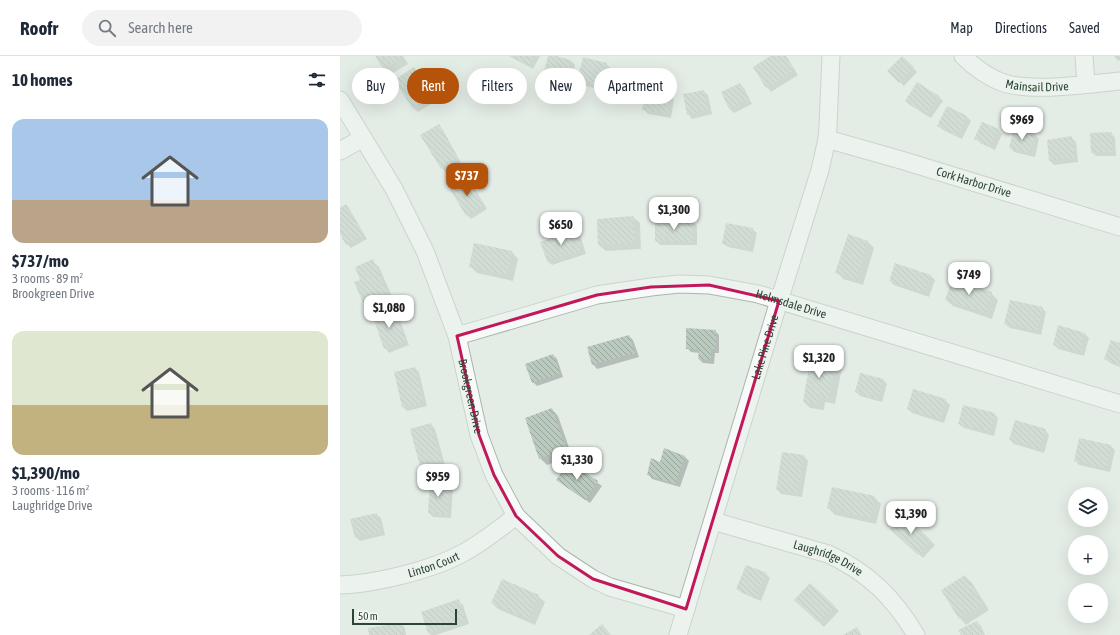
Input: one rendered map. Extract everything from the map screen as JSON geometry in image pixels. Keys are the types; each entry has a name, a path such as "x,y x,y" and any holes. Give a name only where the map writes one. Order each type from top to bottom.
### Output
{"street":[{"name":"Lake Pine Drive","path":"678,635 820,170 827,140 831,82 831,56"},
{"name":"Mainsail Drive","path":"963,56 973,66 1001,82 1020,86 1038,87 1120,81"},
{"path":"1084,56 1086,84"},
{"name":"Brookgreen Drive","path":"340,100 394,189 413,226 435,277 457,336 480,435 494,475 516,516 558,556 593,579 610,587 686,609"},
{"path":"340,151 363,138"},
{"name":"Cork Harbor Drive","path":"827,140 901,160 1120,227"},
{"name":"Helmsdale Drive","path":"457,336 597,295 679,284 709,285 758,294 1120,404"},
{"name":"Linton Court","path":"340,585 357,585 400,575 449,560 480,543 516,516"},
{"name":"Laughridge Drive","path":"713,521 828,554 845,562 872,581 893,601 906,617 916,635"}],"highlighted area":[{"path":"709,285 779,301 686,609 593,579 558,556 516,516 494,475 479,435 457,336 597,295 651,287"}],"building":[{"path":"375,56 402,56 385,68 382,68"},
{"path":"510,56 534,56 529,66"},
{"path":"548,56 556,56 571,60 569,68 545,68"},
{"path":"770,56 786,56 795,70 766,88 753,67"},
{"path":"902,56 914,67 899,83 887,71"},
{"path":"583,57 607,63 606,68 594,68 594,85 586,83 586,68 580,68"},
{"path":"407,72 407,100 399,88 399,77"},
{"path":"917,82 939,96 927,115 905,101"},
{"path":"740,83 749,100 729,109 721,92"},
{"path":"704,90 708,110 687,115 683,94"},
{"path":"410,104 421,104 413,109"},
{"path":"643,104 669,104 667,114 642,110"},
{"path":"947,106 967,116 957,136 937,126"},
{"path":"982,122 999,129 990,146 974,139"},
{"path":"439,124 458,158 441,169 420,135"},
{"path":"1014,128 1035,134 1030,153 1009,148"},
{"path":"1112,132 1112,152 1091,153 1090,133"},
{"path":"1072,136 1075,158 1049,161 1047,140"},
{"path":"468,178 484,205 466,216 450,189"},
{"path":"346,204 364,235 346,245 340,234 340,208"},
{"path":"633,216 635,243 598,245 597,219"},
{"path":"655,221 693,221 693,242 655,241"},
{"path":"726,223 753,228 749,248 722,244"},
{"path":"576,230 582,250 547,261 540,242"},
{"path":"848,234 868,241 856,279 835,273"},
{"path":"474,243 512,251 506,275 469,267"},
{"path":"373,259 388,295 364,305 354,282 360,280 355,267"},
{"path":"895,263 931,275 925,293 889,281"},
{"path":"952,280 992,292 986,313 945,300"},
{"path":"1010,300 1043,307 1037,331 1004,324"},
{"path":"394,309 406,341 384,349 373,317"},
{"path":"1058,325 1085,333 1080,352 1053,345"},
{"path":"686,328 716,330 716,349 711,349 711,360 698,359 699,349 686,349"},
{"path":"629,335 635,353 592,365 587,347"},
{"path":"1111,340 1120,343 1120,365 1104,359"},
{"path":"553,354 560,373 532,383 525,364"},
{"path":"811,355 836,360 829,398 819,396 817,404 803,402"},
{"path":"415,367 423,402 402,407 394,372"},
{"path":"860,373 884,379 878,399 855,392"},
{"path":"913,389 946,399 940,419 907,409"},
{"path":"963,405 995,413 990,432 958,424"},
{"path":"552,408 566,449 539,459 525,418"},
{"path":"1015,420 1046,429 1039,450 1009,440"},
{"path":"431,423 441,461 420,466 410,429"},
{"path":"1079,438 1111,445 1106,468 1074,461"},
{"path":"664,448 685,456 675,484 647,475 651,458 660,462"},
{"path":"782,452 804,455 798,493 776,490"},
{"path":"569,462 598,481 585,500 556,480"},
{"path":"430,482 449,484 447,515 428,513"},
{"path":"832,487 875,496 870,518 827,508"},
{"path":"377,513 381,531 355,538 350,519"},
{"path":"904,514 932,541 918,555 890,529"},
{"path":"746,565 767,573 756,598 736,589"},
{"path":"965,575 983,604 959,619 941,590"},
{"path":"502,579 539,595 528,619 491,603"},
{"path":"810,583 835,606 819,623 794,600"},
{"path":"459,599 465,620 428,633 421,612"},
{"path":"977,621 984,635 961,635 958,630"},
{"path":"401,623 403,635 369,635 368,628"},
{"path":"602,624 611,635 589,635"},
{"path":"857,627 862,635 843,635"}]}
